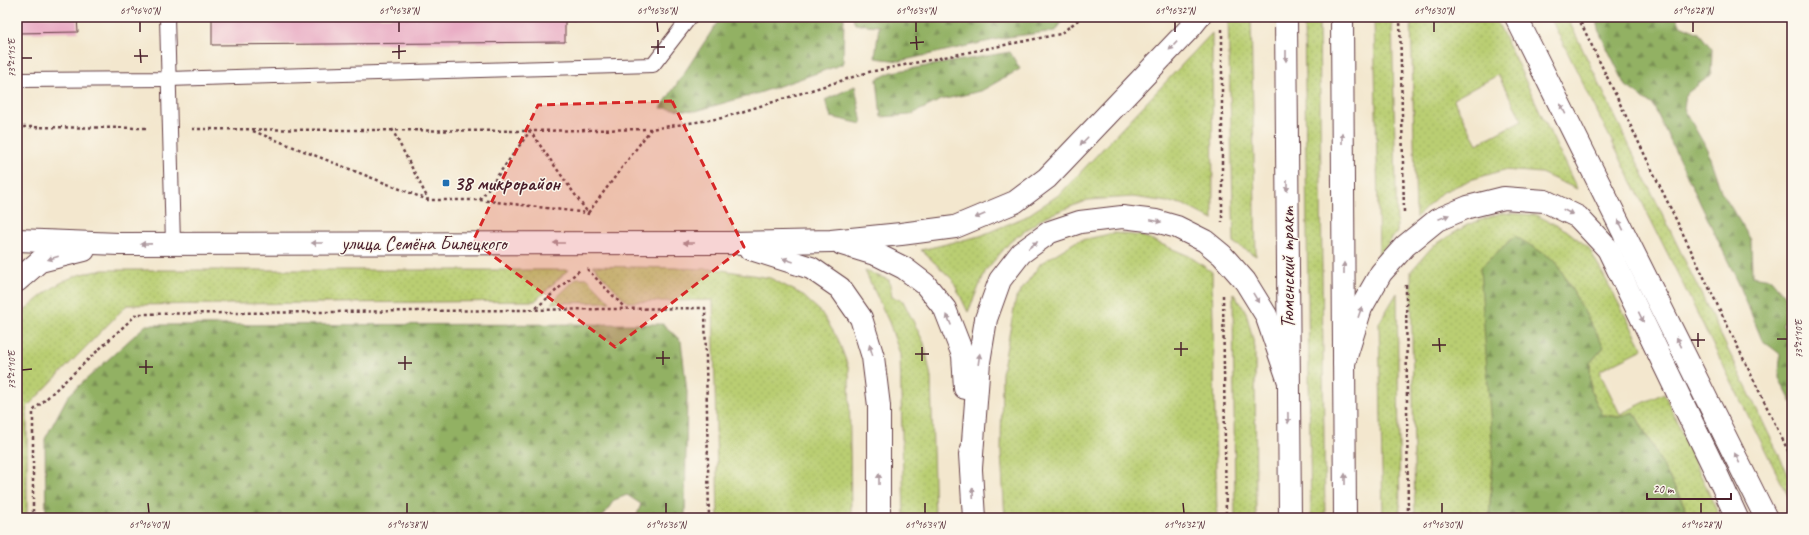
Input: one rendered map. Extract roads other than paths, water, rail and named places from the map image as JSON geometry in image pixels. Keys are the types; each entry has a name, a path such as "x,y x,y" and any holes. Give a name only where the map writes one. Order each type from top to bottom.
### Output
{"main road":[{"path":"831,241 955,227 1015,202 1047,178 1199,17"},
{"name":"Тюменский тракт","path":"1286,17 1290,518"},
{"path":"1342,17 1345,518"},
{"path":"1516,17 1766,518"},
{"path":"1344,363 1362,308 1381,273 1405,246 1416,237 1437,220 1468,207 1504,198 1545,200 1578,217 1608,248 1716,470 1737,518"},
{"path":"971,468 979,362 986,319 1000,280 1021,253 1050,232 1080,222 1122,217 1156,221 1177,227 1205,241 1222,255 1246,281 1266,315 1288,379"},
{"name":"улица Семёна Билецкого","path":"17,240 119,244 728,243 831,241"},
{"path":"831,241 878,255 904,268 925,284 945,309 963,355 974,518"},
{"path":"728,243 774,255 811,268 840,288 861,318 873,357 879,406 879,518"},
{"path":"17,280 40,261 70,252 119,244"}],"lane":[{"path":"167,17 173,244"},
{"path":"17,80 168,79 653,65 690,17"}],"place":[{"name":"38 микрорайон","path":"446,183"}]}
